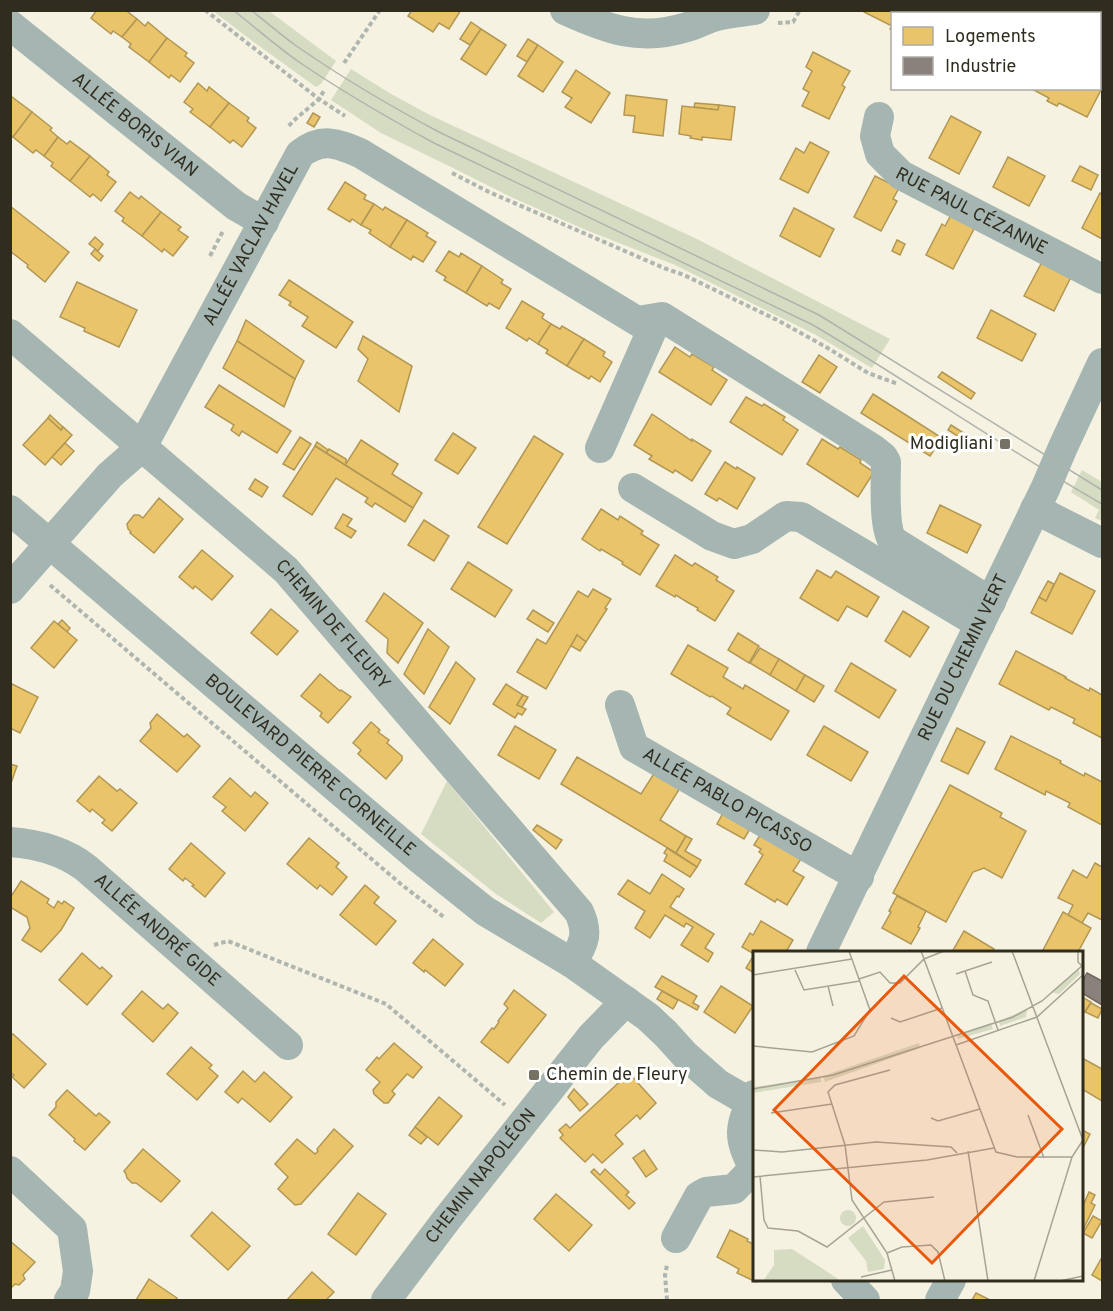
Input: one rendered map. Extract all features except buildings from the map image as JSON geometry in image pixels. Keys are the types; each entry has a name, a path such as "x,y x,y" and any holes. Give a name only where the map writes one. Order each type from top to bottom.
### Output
{"street":[{"path":"565,10 599,26 648,34 686,28 713,17 755,10"},
{"name":"ALLÉE BORIS VIAN","path":"10,25 236,206 264,222"},
{"name":"RUE PAUL CÉZANNE","path":"879,117 875,136 880,154 901,175 1102,279"},
{"name":"ALLÉE VACLAV HAVEL","path":"10,589 110,475 142,447 300,154 310,146 320,143 331,144 360,153 645,326"},
{"path":"600,448 645,326 662,317 883,457 886,462 886,515 890,537 985,613"},
{"name":"CHEMIN DE FLEURY","path":"10,334 286,570 579,912 584,923 585,934 581,948 572,963"},
{"name":"RUE DU CHEMIN VERT","path":"822,951 1035,509 1102,363"},
{"path":"633,488 712,536 734,544 752,539 786,516 801,517 985,613"},
{"path":"1035,509 1102,543"},
{"name":"BOULEVARD PIERRE CORNEILLE","path":"10,510 484,911 572,963 626,1001"},
{"name":"ALLÉE PABLO PICASSO","path":"620,705 634,747 859,876"},
{"name":"ALLÉE ANDRÉ GIDE","path":"10,842 30,844 76,860 288,1045"},
{"path":"626,1001 648,1017 685,1055 718,1084 753,1099 741,1129 746,1153 753,1166"},
{"name":"CHEMIN NAPOLÉON","path":"386,1300 591,1037 626,1001"},
{"path":"676,1239 699,1197 706,1192 734,1189 753,1169"},
{"path":"10,1171 72,1229 78,1271 75,1291 69,1300"},
{"path":"847,1281 865,1300"},
{"path":"940,1300 950,1281"}],"path":[{"path":"205,10 318,99 351,119"},
{"path":"344,63 380,10"},
{"path":"318,99 325,89"},
{"path":"448,171 664,268 684,274 779,321 868,373 898,384"},
{"name":"BOULEVARD PIERRE CORNEILLE","path":"53,588 402,885"},
{"path":"209,947 228,941 386,1004 510,1109"},
{"path":"667,1300 665,1275 676,1239"}],"green space":[{"path":"213,11 269,11 336,61 321,84 316,87"},
{"path":"351,69 430,115 697,239 890,339 872,368 814,334 675,265 511,197 381,133 331,100"},
{"path":"1082,470 1102,482 1102,521 1095,518 1099,510 1071,492"},
{"path":"447,781 554,912 541,923 496,894 421,834"}],"tram line":[{"path":"233,10 299,62 400,124 434,143 813,325 1029,461 1102,504"},
{"path":"251,10 312,57 402,112 819,315 1102,490"}],"place":[{"name":"Modigliani","path":"1005,444"},
{"name":"Chemin de Fleury","path":"534,1075"}]}
